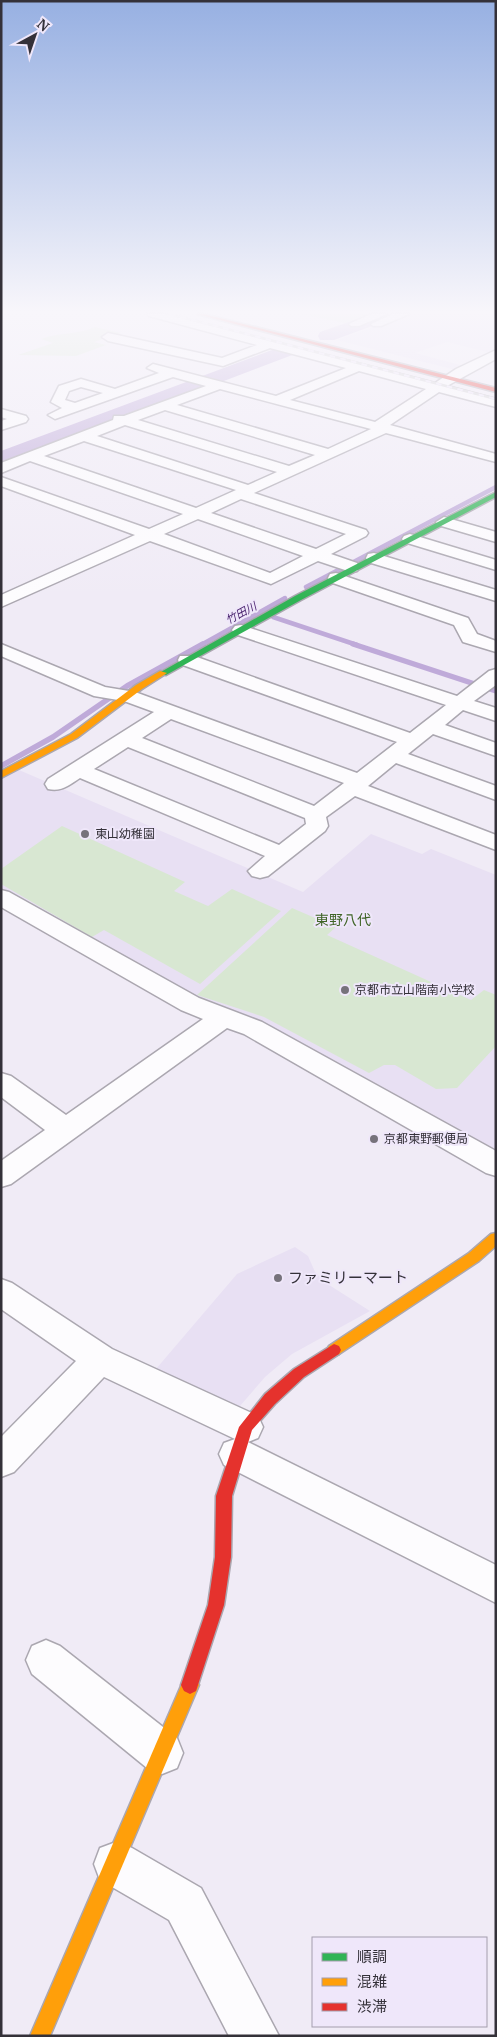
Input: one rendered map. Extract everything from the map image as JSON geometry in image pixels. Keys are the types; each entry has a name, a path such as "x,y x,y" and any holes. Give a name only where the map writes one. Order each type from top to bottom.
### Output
{"main road":[{"path":"1,775 74,736 116,694 187,660 346,569 374,558 496,494"},
{"path":"40,2036 116,1864 187,1694 216,1604 223,1558 224,1496 242,1440 270,1399 299,1373 423,1292 474,1257 496,1238"}],"street":[{"path":"55,415 72,409"},
{"path":"32,452 84,436 133,409"},
{"path":"1,469 32,452 118,418 153,409"},
{"path":"175,409 329,454"},
{"path":"314,409 496,458"},
{"path":"1,602 329,454 382,427 407,409"},
{"path":"1,413 21,419 1,426"},
{"path":"118,418 290,471"},
{"path":"1,481 270,578 360,533 84,436"},
{"path":"32,452 197,514 317,555 462,622 468,638 496,647"},
{"path":"444,522 496,537"},
{"path":"410,539 496,565"},
{"path":"374,558 496,596"},
{"path":"241,630 496,715"},
{"path":"1,649 116,694 170,711 356,784 496,843"},
{"path":"187,660 411,740"},
{"path":"315,814 486,682"},
{"path":"56,784 170,711"},
{"path":"430,726 496,750"},
{"path":"127,739 315,814"},
{"path":"393,755 496,794"},
{"path":"79,770 280,854"},
{"path":"260,871 316,826 315,814"},
{"path":"7,908 190,1004 253,1028 496,1165"},
{"path":"1,1176 224,1017"},
{"path":"1,1083 66,1130"},
{"path":"5,1301 100,1359 496,1585"},
{"path":"1,1461 100,1359"},
{"path":"46,1660 162,1753"},
{"path":"116,1864 185,1904 254,2036"}],"shaded area":[{"name":"京都市立山階南小学校","path":"19,770 303,892 371,834 422,854 431,849 496,875 496,1152 187,995 1,889 1,779"},
{"path":"295,1247 308,1256 315,1272 326,1283 370,1311 292,1354 265,1377 240,1406 223,1409 150,1376 237,1274"}],"green space":[{"path":"62,826 185,882 174,891 208,906 232,889 281,911 200,984 104,930 92,937 1,884 1,869"},
{"path":"292,908 336,927 327,935 471,1000 484,990 496,995 496,1046 457,1088 436,1089 395,1065 384,1065 369,1073 264,1017 197,995"}],"waterway":[{"path":"1,459 132,409"},
{"name":"竹田川","path":"306,587 496,487"},
{"name":"竹田川","path":"201,645 285,598"},
{"path":"273,617 357,645"},
{"name":"竹田川","path":"1,766 53,737 127,686 203,644"},
{"path":"353,644 496,691"}],"traffic: fast":[{"path":"163,673 298,598 496,494"}],"traffic: slow":[{"path":"1,775 74,736 139,687 163,673"},
{"path":"334,1350 474,1257 496,1238"},
{"path":"40,2036 190,1685"}],"traffic: jam":[{"path":"190,1685 216,1605 223,1557 224,1496 246,1427 270,1399 299,1373 334,1350"}],"place":[{"name":"東山幼稚園","path":"85,834"},
{"name":"京都市立山階南小学校","path":"345,990"},
{"name":"京都東野郵便局","path":"374,1139"},
{"name":"ファミリーマート","path":"278,1278"}],"district":[{"name":"東野八代","path":"343,920"}]}
